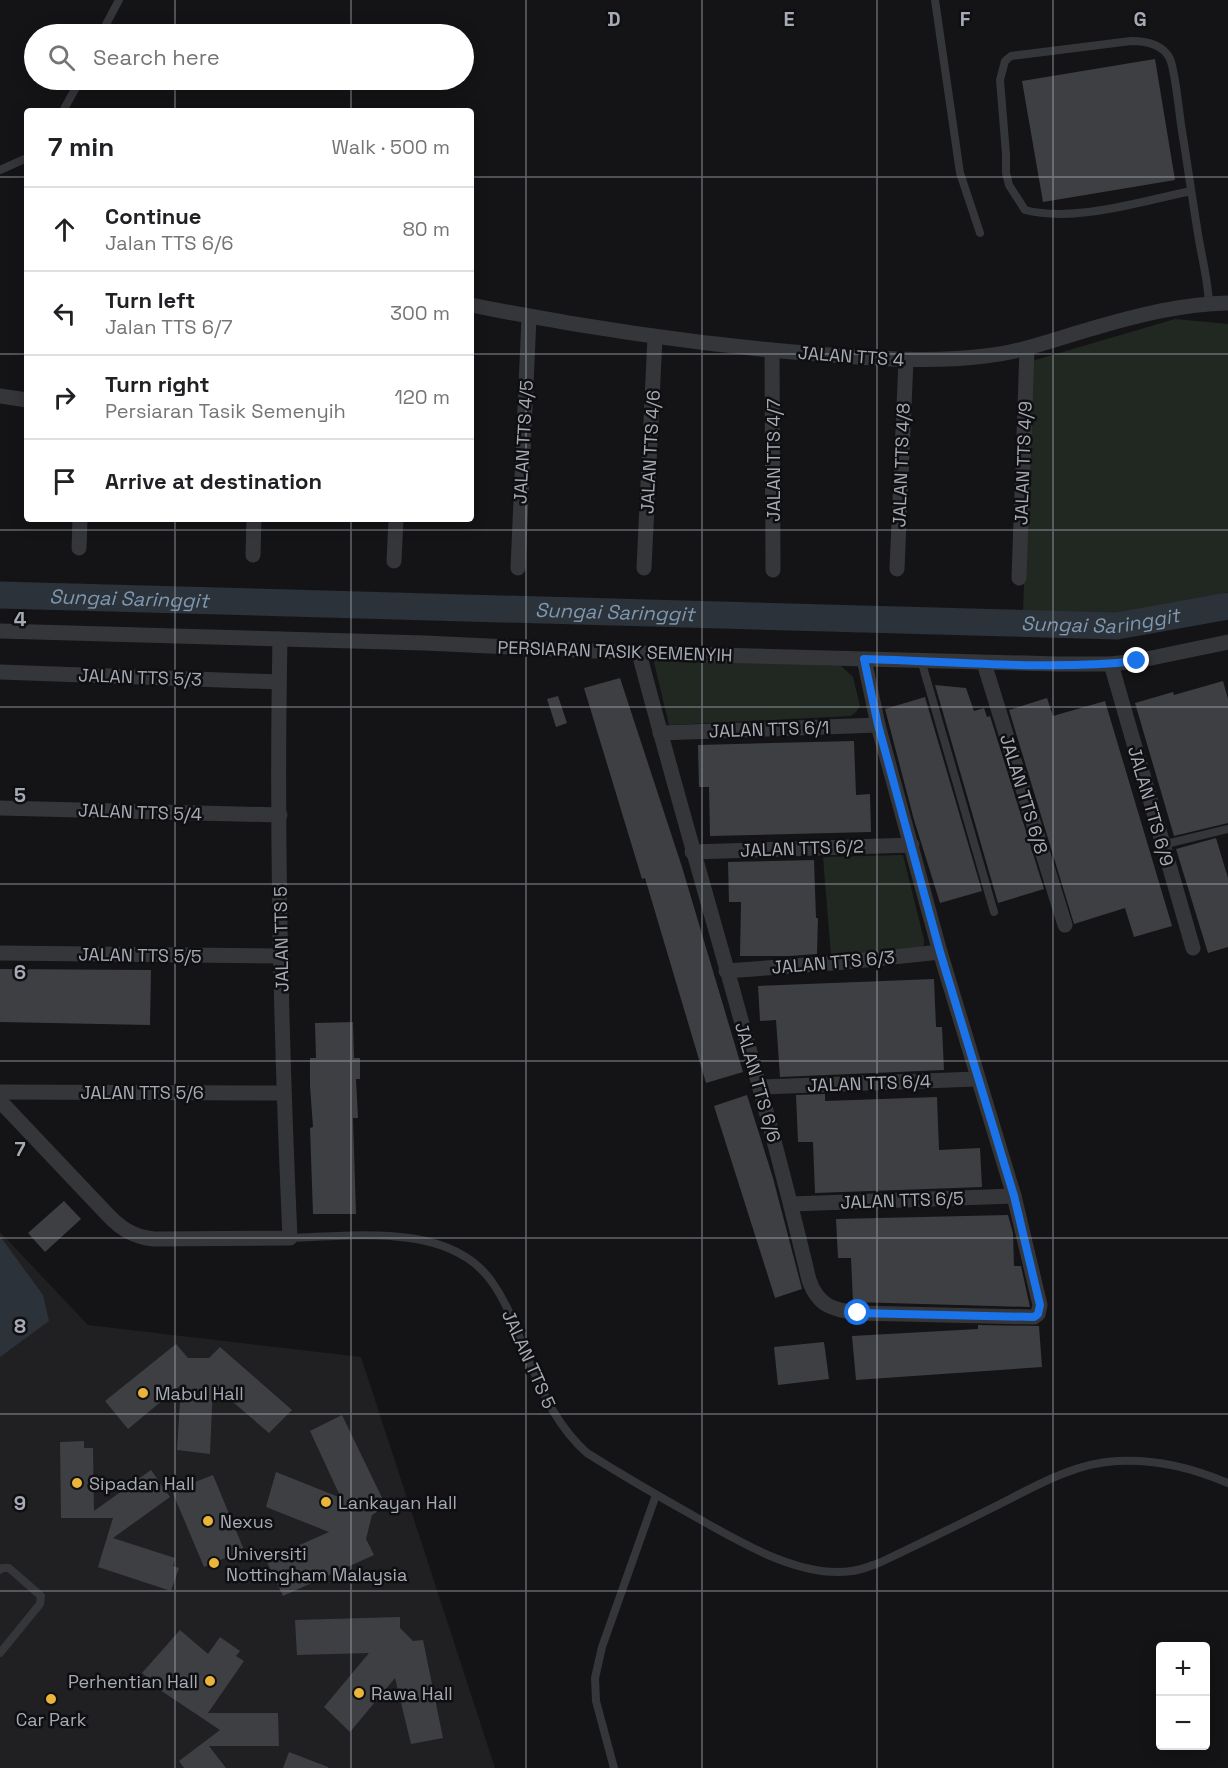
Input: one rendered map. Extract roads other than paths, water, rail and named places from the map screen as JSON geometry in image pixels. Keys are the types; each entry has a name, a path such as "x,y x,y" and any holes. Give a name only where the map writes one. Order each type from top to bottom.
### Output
{"street":[{"name":"JALAN TTS 4","path":"474,306 529,317 655,337 772,350 906,360 985,356 1027,349 1149,313 1228,303"},
{"name":"JALAN TTS 4/5","path":"518,568 529,317"},
{"name":"JALAN TTS 4/6","path":"644,568 655,337"},
{"name":"JALAN TTS 4/9","path":"1019,578 1027,349"},
{"name":"JALAN TTS 4/7","path":"772,350 773,570"},
{"name":"JALAN TTS 4/8","path":"897,569 906,360"},
{"path":"0,396 24,400"},
{"path":"79,548 80,522"},
{"path":"253,555 254,522"},
{"path":"394,561 396,522"},
{"name":"PERSIARAN TASIK SEMENYIH","path":"0,631 425,643 984,663 1111,664 1163,657 1228,642"},
{"name":"JALAN TTS 5","path":"0,1101 117,1225 135,1236 154,1239 290,1238 283,1093 280,956 280,639"},
{"name":"JALAN TTS 6/6","path":"639,652 692,852 761,1088 812,1290 823,1303 845,1311 871,1314 1034,1317 1038,1314 1040,1305 1014,1196"},
{"path":"864,659 878,725 940,952 1014,1196"},
{"name":"JALAN TTS 6/8","path":"984,663 1065,925"},
{"name":"JALAN TTS 6/9","path":"1111,664 1193,948"},
{"name":"JALAN TTS 5/3","path":"0,672 279,682"},
{"name":"JALAN TTS 6/1","path":"660,732 878,725"},
{"name":"JALAN TTS 5/4","path":"0,808 280,815"},
{"name":"JALAN TTS 6/2","path":"692,852 912,845"},
{"name":"JALAN TTS 6/3","path":"726,971 940,952"},
{"name":"JALAN TTS 5/5","path":"0,953 280,956"},
{"name":"JALAN TTS 6/4","path":"761,1088 977,1078"},
{"name":"JALAN TTS 5/6","path":"0,1092 283,1093"},
{"name":"JALAN TTS 6/5","path":"791,1204 1014,1196"}],"lane":[{"path":"106,24 119,0"},
{"path":"935,0 960,173 980,233"},
{"path":"1191,191 1099,211 1038,213 1025,210 1008,185 1006,173 1000,81 1005,61 1011,56 1131,41 1156,45 1164,51 1170,60 1191,191 1208,277 1209,304"},
{"path":"65,108 75,90"},
{"path":"0,170 24,159"},
{"path":"921,660 994,912"},
{"path":"1162,845 1228,829"},
{"name":"JALAN TTS 5","path":"290,1238 380,1235 421,1239 446,1247 464,1257 479,1267 503,1299 546,1400 571,1439 587,1453 741,1544 798,1565 827,1571 852,1571 879,1563 1046,1481 1080,1468 1116,1461 1154,1461 1192,1469 1228,1483"},
{"path":"614,1768 596,1701 595,1678 602,1647 656,1495"},
{"path":"0,1570 9,1568 41,1596 40,1604 0,1653"}],"waterway":[{"name":"Sungai Saringgit","path":"0,595 1117,626 1228,606"}],"place":[{"name":"Mabul Hall","path":"143,1393"},
{"name":"Sipadan Hall","path":"77,1483"},
{"name":"Lankayan Hall","path":"326,1502"},
{"name":"Nexus","path":"208,1521"},
{"name":"Universiti Nottingham Malaysia","path":"214,1563"},
{"name":"Perhentian Hall","path":"210,1681"},
{"name":"Rawa Hall","path":"359,1693"},
{"name":"Car Park","path":"51,1699"}]}
